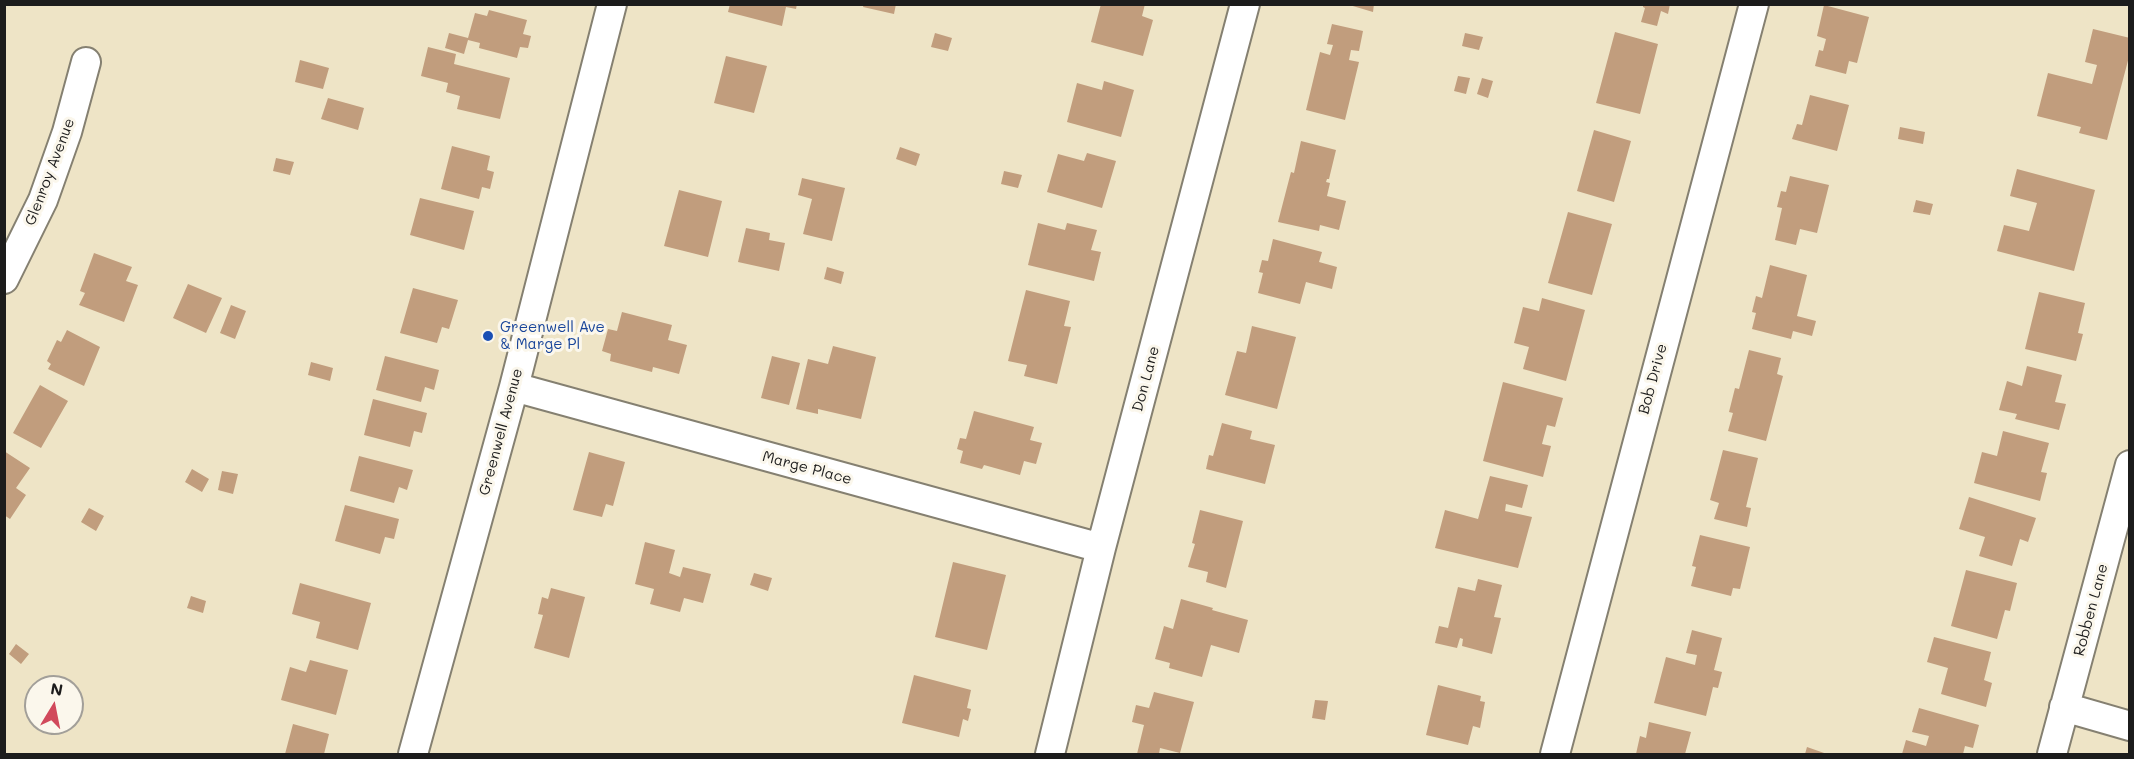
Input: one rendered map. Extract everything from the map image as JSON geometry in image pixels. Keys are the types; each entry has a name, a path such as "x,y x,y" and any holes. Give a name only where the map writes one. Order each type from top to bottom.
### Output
{"street":[{"name":"Greenwell Avenue","path":"413,754 514,387 612,4"},
{"name":"Don Lane","path":"1050,754 1101,548 1245,4"},
{"name":"Bob Drive","path":"1555,754 1754,4"},
{"name":"Glenroy Avenue","path":"5,278 43,200 67,132 86,63"},
{"name":"Marge Place","path":"514,387 1101,548"},
{"name":"Robben Lane","path":"2052,754 2130,465"},
{"path":"2064,707 2130,726"}],"building":[{"path":"730,4 797,4 796,9 786,7 782,26 728,12"},
{"path":"864,4 896,4 894,14 863,7"},
{"path":"1101,4 1145,4 1142,16 1153,20 1143,56 1091,42"},
{"path":"1346,4 1374,4 1373,12"},
{"path":"1643,4 1670,4 1668,14 1661,11 1657,26 1641,22 1645,8"},
{"path":"1824,5 1869,17 1857,63 1849,61 1846,74 1815,66 1819,50 1823,51 1826,39 1817,36"},
{"path":"489,10 527,20 523,34 531,36 528,48 520,47 517,58 479,48 480,43 468,40 464,54 445,48 449,33 468,38 475,13 487,16"},
{"path":"1332,24 1363,31 1359,51 1351,50 1349,60 1359,62 1345,120 1306,110 1320,52 1330,55 1333,45 1327,44"},
{"path":"2093,29 2130,38 2130,53 2107,140 2079,133 2081,127 2037,116 2048,73 2092,84 2097,65 2085,62"},
{"path":"1615,32 1658,44 1640,114 1596,103"},
{"path":"935,33 952,38 948,51 931,47"},
{"path":"1465,33 1483,37 1479,50 1462,46"},
{"path":"428,47 456,54 454,64 510,78 500,119 457,109 460,96 446,92 448,83 421,76"},
{"path":"726,56 767,66 754,113 714,103"},
{"path":"300,60 329,68 323,89 295,82"},
{"path":"1458,76 1470,78 1466,94 1454,91"},
{"path":"1482,78 1493,81 1488,98 1477,94"},
{"path":"1104,81 1134,90 1121,137 1067,122 1077,83 1102,90"},
{"path":"1810,95 1849,105 1837,151 1792,139 1797,124 1802,125"},
{"path":"328,98 364,108 358,130 321,119"},
{"path":"1900,127 1925,132 1923,144 1898,139"},
{"path":"1594,130 1631,141 1614,202 1577,191"},
{"path":"1301,141 1336,150 1329,179 1326,182 1330,183 1327,196 1346,201 1339,230 1320,225 1319,231 1278,222 1291,172 1294,173"},
{"path":"452,146 490,156 487,170 494,172 490,189 482,187 479,199 441,189"},
{"path":"900,147 920,154 916,166 896,159"},
{"path":"1087,153 1116,161 1102,208 1047,192 1058,154 1084,161"},
{"path":"276,158 294,162 290,175 273,171"},
{"path":"2017,169 2095,190 2074,271 1997,251 2004,225 2029,231 2037,203 2010,196"},
{"path":"1004,171 1022,175 1018,188 1001,184"},
{"path":"1790,176 1829,185 1817,233 1800,229 1796,245 1775,240 1782,208 1777,207 1781,191 1786,192"},
{"path":"802,178 845,188 832,241 803,234 812,199 798,195"},
{"path":"679,190 722,201 708,257 664,246"},
{"path":"420,198 474,211 464,250 410,235"},
{"path":"1916,200 1933,204 1930,215 1913,212"},
{"path":"1568,212 1612,224 1592,295 1548,283"},
{"path":"1038,223 1065,230 1067,223 1097,230 1091,250 1101,252 1094,281 1028,265"},
{"path":"746,228 770,233 769,240 785,243 779,271 738,262"},
{"path":"1273,239 1322,252 1319,262 1337,267 1332,289 1306,282 1300,304 1258,293 1263,273 1259,272 1262,260 1268,261"},
{"path":"94,253 132,267 126,281 138,285 124,322 79,305 85,293 80,291"},
{"path":"1770,265 1807,275 1797,316 1816,321 1812,336 1793,331 1791,339 1752,329 1756,313 1752,312 1756,296 1762,298"},
{"path":"827,267 844,272 841,284 824,279"},
{"path":"188,284 222,298 206,333 173,318"},
{"path":"413,288 458,300 449,329 442,327 437,343 400,333"},
{"path":"1026,290 1070,301 1064,326 1071,327 1057,384 1024,376 1027,365 1008,361"},
{"path":"2039,292 2085,303 2078,333 2083,334 2076,361 2025,349"},
{"path":"1542,298 1585,310 1566,381 1523,369 1529,347 1514,343 1523,307 1539,311"},
{"path":"231,305 246,311 235,339 220,333"},
{"path":"622,312 672,325 668,340 687,345 679,374 653,367 652,372 610,361 611,354 602,351 608,329 617,331"},
{"path":"1252,326 1296,337 1277,409 1225,395 1237,351 1246,353"},
{"path":"67,330 100,347 84,386 48,369 51,364 47,361 57,340 61,342"},
{"path":"833,346 876,357 861,419 818,409 818,414 796,409 808,359 828,364"},
{"path":"1749,350 1781,358 1777,374 1783,376 1766,441 1728,431 1733,413 1729,412 1735,388 1739,389"},
{"path":"385,356 439,370 434,390 425,387 421,402 376,390"},
{"path":"772,356 800,363 789,405 761,398"},
{"path":"311,362 333,368 330,381 308,375"},
{"path":"2027,366 2062,375 2055,402 2066,404 2059,430 2015,419 2017,414 1999,410 2007,381 2022,386"},
{"path":"1503,382 1563,398 1555,427 1547,425 1542,444 1551,446 1543,477 1483,461"},
{"path":"40,385 68,401 41,448 13,433"},
{"path":"373,399 427,413 422,433 414,431 410,447 364,435"},
{"path":"974,411 1034,427 1030,440 1042,443 1036,464 1024,461 1020,475 984,465 982,469 960,463 963,451 957,449 960,438 966,439"},
{"path":"1222,423 1252,431 1250,439 1275,445 1265,484 1206,469 1209,455 1213,456"},
{"path":"2003,431 2049,443 2041,472 2047,473 2040,501 1974,483 1982,452 1997,456"},
{"path":"1723,450 1758,458 1746,507 1751,508 1747,527 1714,519 1719,503 1710,500"},
{"path":"4,451 30,468 16,488 26,495 10,519 4,515"},
{"path":"589,452 625,462 613,506 606,504 602,517 573,510"},
{"path":"359,456 413,470 407,490 399,487 394,503 350,491"},
{"path":"192,469 209,479 202,492 185,482"},
{"path":"222,471 238,474 233,494 218,490"},
{"path":"1490,476 1528,485 1522,508 1506,504 1505,511 1532,517 1518,568 1435,548 1445,510 1478,519"},
{"path":"1969,497 2036,518 2028,542 2020,539 2012,566 1979,556 1985,537 1959,529"},
{"path":"345,505 399,519 394,539 385,537 380,554 335,541"},
{"path":"89,508 104,516 96,531 81,522"},
{"path":"1200,510 1243,521 1226,588 1206,582 1208,572 1188,567 1195,544 1192,543"},
{"path":"1700,535 1750,547 1740,589 1733,588 1731,596 1691,586 1696,567 1692,566"},
{"path":"645,542 675,550 669,573 680,577 683,567 711,574 703,603 684,598 680,612 650,604 654,589 635,584"},
{"path":"953,562 1006,575 987,650 935,637"},
{"path":"1966,570 2017,583 2010,611 2005,610 1997,639 1951,626"},
{"path":"754,573 772,578 768,591 750,585"},
{"path":"1478,579 1502,585 1494,617 1501,618 1492,654 1462,646 1463,639 1460,638 1457,648 1435,643 1439,626 1448,628 1458,587 1475,591"},
{"path":"300,583 371,603 358,650 316,638 320,622 292,614"},
{"path":"551,588 585,597 569,658 534,648 543,615 538,614 542,597 548,599"},
{"path":"191,596 206,601 203,613 187,608"},
{"path":"1181,599 1248,620 1239,653 1211,645 1202,677 1169,668 1170,663 1155,659 1164,626 1173,629"},
{"path":"1692,630 1722,638 1714,670 1722,672 1718,688 1713,687 1706,716 1654,703 1666,657 1695,665 1697,655 1686,653"},
{"path":"1934,637 1991,652 1984,680 1992,683 1986,707 1941,694 1948,668 1927,662"},
{"path":"16,644 29,654 21,664 9,654"},
{"path":"310,660 348,670 336,715 281,700 290,667 306,672"},
{"path":"914,675 971,690 967,708 971,709 968,721 963,719 959,737 902,723"},
{"path":"1438,685 1481,696 1480,701 1485,702 1480,728 1473,726 1468,745 1426,735"},
{"path":"1154,692 1194,702 1180,753 1160,748 1159,754 1137,754 1144,725 1132,722 1136,705 1149,708"},
{"path":"1315,700 1328,701 1325,720 1312,718"},
{"path":"1919,708 1979,725 1973,748 1965,746 1963,754 1902,754 1906,740 1926,746 1929,736 1912,732"},
{"path":"1649,722 1691,732 1685,754 1636,754 1640,736 1646,738"},
{"path":"293,724 329,734 324,754 285,754"},
{"path":"1807,747 1827,754 1805,754"}],"place":[{"name":"Greenwell Ave & Marge Pl","path":"488,336"}]}
